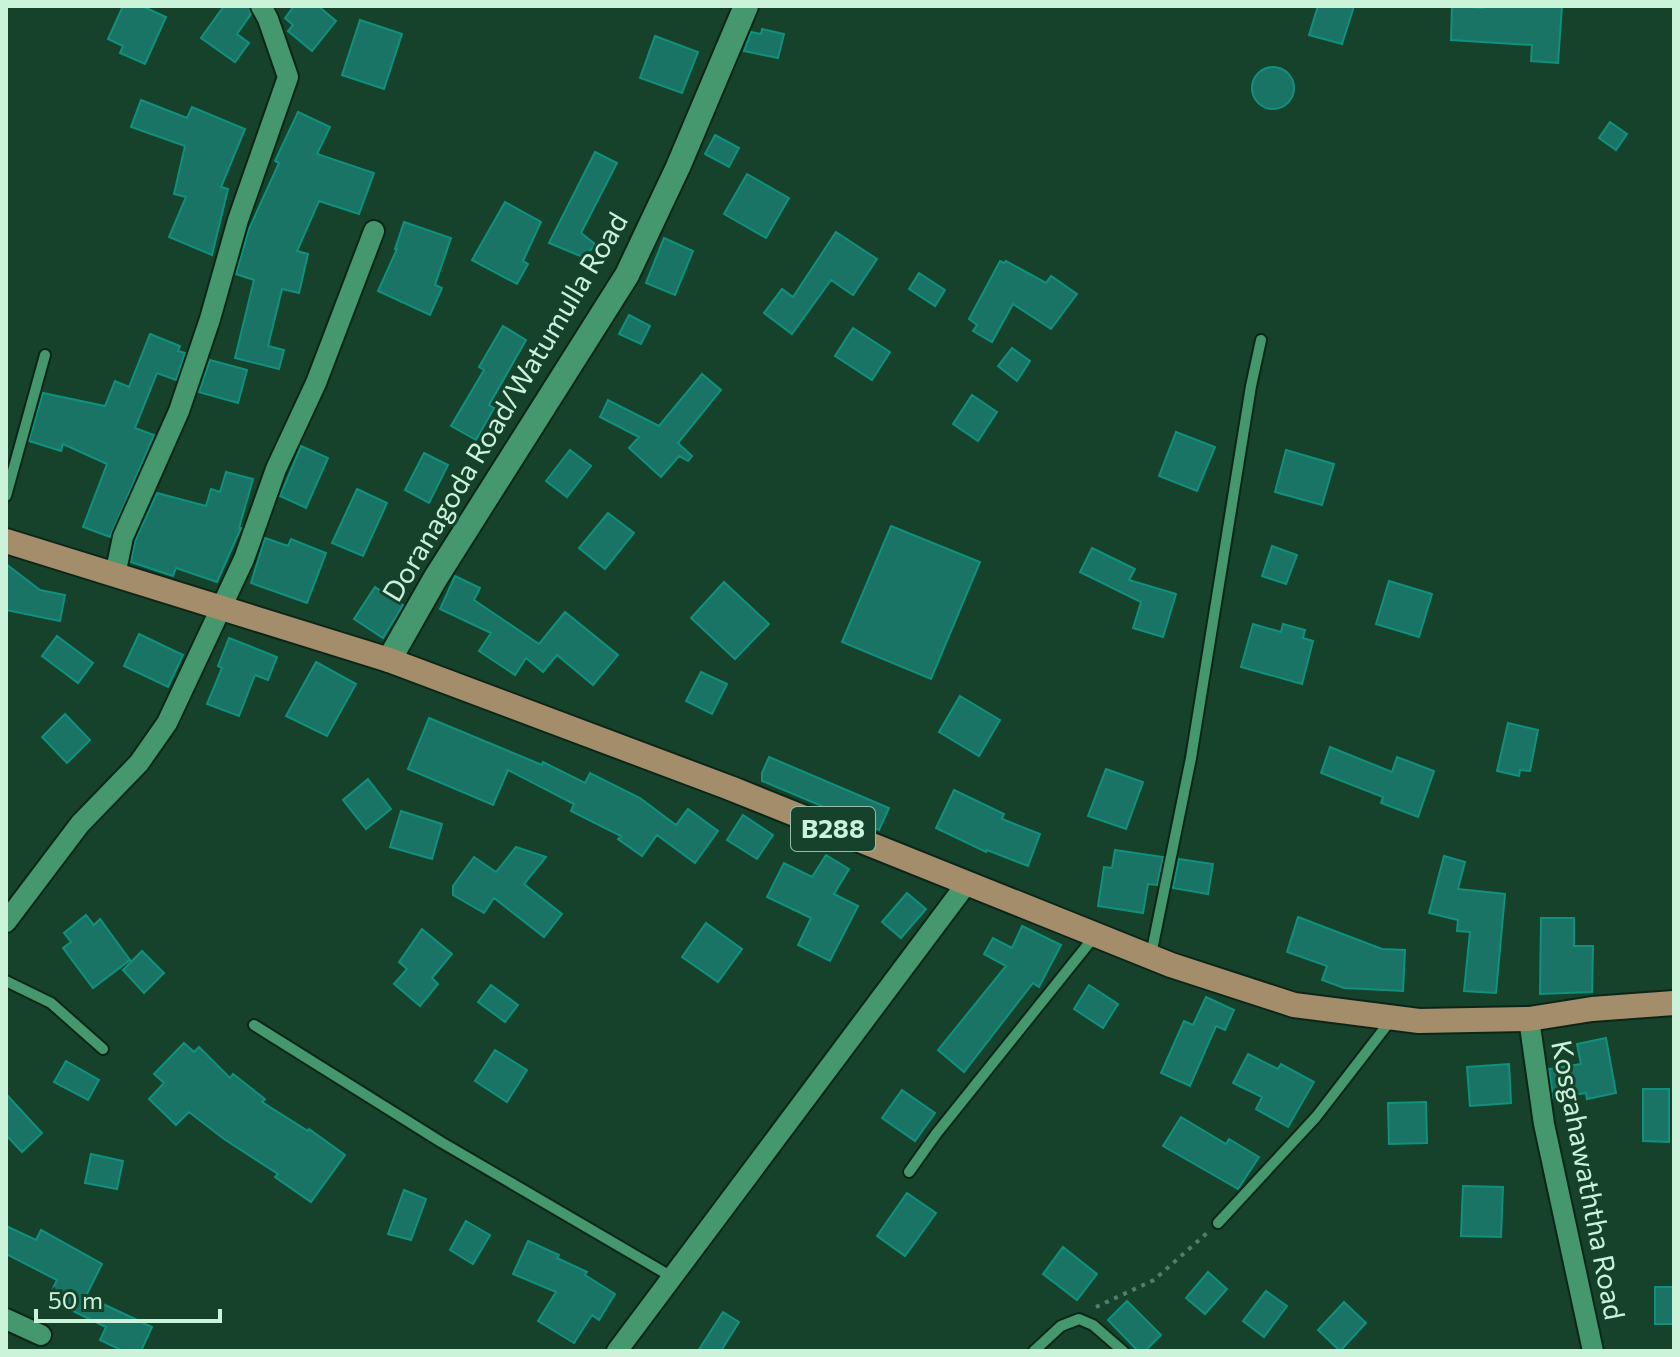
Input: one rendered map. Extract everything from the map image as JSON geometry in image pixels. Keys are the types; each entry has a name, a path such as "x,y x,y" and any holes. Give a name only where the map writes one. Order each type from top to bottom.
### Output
{"main road":[{"name":"B288","path":"6,541 389,660 730,788 1151,957 1294,1005 1419,1021 1529,1019 1592,1009 1674,1003"}],"street":[{"path":"115,575 123,537 179,411 210,319 238,220 288,77 261,6"},
{"name":"Doranagoda Road/Watumulla Road","path":"389,660 435,579 627,275 678,167 746,6"},
{"path":"6,922 80,824 139,763 167,723 244,559 276,469 316,383 374,231"},
{"path":"617,1351 967,883"},
{"name":"Kosgahawaththa Road","path":"1529,1019 1544,1124 1593,1351"},
{"path":"6,1319 41,1335"}],"lane":[{"path":"1151,957 1191,758 1261,340"},
{"path":"6,496 45,355"},
{"path":"909,1172 1096,935"},
{"path":"6,981 51,1003 103,1049"},
{"path":"1218,1223 1316,1117 1392,1018"},
{"path":"254,1025 441,1142 672,1277"},
{"path":"1034,1351 1061,1326 1079,1319 1093,1325 1123,1351"}],"path":[{"path":"1079,1319 1104,1302 1154,1280 1218,1223"}],"building":[{"path":"123,6 142,6 166,17 145,64 120,53 123,46 108,39"},
{"path":"224,6 248,6 251,14 237,34 249,43 235,62 201,38"},
{"path":"294,6 318,6 336,21 312,51 288,31 293,25 285,18"},
{"path":"1318,6 1354,6 1342,44 1309,35"},
{"path":"1452,6 1562,6 1558,63 1531,61 1532,45 1451,40"},
{"path":"360,20 402,34 384,89 342,75"},
{"path":"762,29 784,34 778,58 744,51 751,32 761,34"},
{"path":"655,36 698,52 682,93 640,78"},
{"path":"1273,67 1288,73 1294,88 1288,103 1273,109 1258,103 1252,88 1258,73"},
{"path":"141,100 187,118 192,107 245,129 221,187 228,189 212,255 169,237 186,197 174,194 185,146 131,127"},
{"path":"298,112 330,127 317,154 374,173 359,214 319,201 297,251 308,254 299,293 282,289 268,346 284,350 279,369 235,358 254,280 236,274 249,229 279,163 275,161"},
{"path":"1610,122 1627,134 1616,150 1599,138"},
{"path":"715,135 739,148 729,167 705,154"},
{"path":"595,152 617,163 581,233 595,244 585,258 549,243"},
{"path":"747,174 789,198 766,238 724,214"},
{"path":"505,202 541,222 523,261 528,264 517,284 472,260"},
{"path":"404,222 451,238 435,285 442,288 430,315 378,291 397,249"},
{"path":"836,232 877,259 853,295 831,280 792,334 764,313 782,289 793,297"},
{"path":"664,238 693,251 675,295 646,283"},
{"path":"1000,261 1006,261 1046,283 1051,276 1077,294 1051,329 1013,304 992,342 973,331 977,325 969,319"},
{"path":"919,273 945,290 935,306 909,289"},
{"path":"629,315 650,326 641,344 619,334"},
{"path":"503,326 526,340 489,405 494,408 476,440 451,426 484,370 479,367"},
{"path":"853,328 890,352 872,380 835,356"},
{"path":"150,334 180,346 178,351 185,353 176,380 157,373 135,428 154,435 110,537 83,527 107,464 63,444 61,451 29,441 43,393 105,406 115,381 129,387"},
{"path":"1012,348 1030,361 1017,381 998,366"},
{"path":"210,360 247,370 238,403 199,392"},
{"path":"702,374 721,390 678,443 692,456 688,461 679,456 661,477 629,448 639,437 600,417 608,400 659,426"},
{"path":"972,395 997,412 978,441 953,424"},
{"path":"1176,432 1215,447 1197,491 1159,476"},
{"path":"301,446 328,458 306,508 280,496"},
{"path":"570,450 591,466 567,497 546,481"},
{"path":"1286,450 1334,464 1322,505 1275,492"},
{"path":"424,453 448,465 429,503 405,490"},
{"path":"226,472 253,479 241,528 217,582 176,568 173,576 131,562 135,541 157,493 206,506 211,489 220,492"},
{"path":"357,489 387,503 363,556 332,543"},
{"path":"608,513 634,533 605,569 579,548"},
{"path":"891,526 980,562 931,679 842,642"},
{"path":"265,538 288,546 291,539 326,553 307,603 251,583"},
{"path":"1272,546 1297,555 1286,584 1262,576"},
{"path":"1092,548 1135,569 1129,580 1176,594 1163,637 1133,628 1141,602 1080,572"},
{"path":"6,564 40,590 65,595 60,621 6,610"},
{"path":"455,576 480,588 474,600 539,644 565,612 618,655 593,685 557,655 543,672 526,658 515,675 479,651 491,633 440,609"},
{"path":"1389,581 1432,594 1419,637 1376,624"},
{"path":"724,582 769,624 735,659 691,618"},
{"path":"375,587 403,605 383,638 354,619"},
{"path":"1253,624 1281,632 1283,624 1305,630 1303,638 1313,641 1302,684 1241,667"},
{"path":"139,634 183,655 168,687 124,666"},
{"path":"57,636 93,663 78,683 42,656"},
{"path":"229,638 277,657 268,680 255,675 239,716 207,704 222,668 218,666"},
{"path":"316,662 356,684 327,736 286,716"},
{"path":"701,672 727,684 712,714 686,701"},
{"path":"960,696 1000,720 979,756 939,732"},
{"path":"65,714 90,740 67,763 42,737"},
{"path":"429,718 542,765 543,762 585,783 590,773 640,798 676,825 688,809 718,831 695,863 657,835 642,856 618,839 621,836 571,811 574,804 508,770 493,805 408,769"},
{"path":"1508,723 1538,730 1530,771 1520,770 1519,776 1497,771"},
{"path":"1330,747 1392,772 1397,757 1434,771 1418,817 1381,803 1383,797 1321,773"},
{"path":"769,757 889,808 879,830 762,781"},
{"path":"1106,769 1143,782 1126,829 1088,816"},
{"path":"368,779 391,809 366,829 343,800"},
{"path":"954,790 1004,814 1002,819 1040,834 1028,866 986,852 936,828"},
{"path":"401,811 442,824 432,859 390,847"},
{"path":"743,815 773,835 757,859 727,840"},
{"path":"516,847 546,857 524,884 562,914 544,937 494,898 484,913 453,895 453,886 474,857 496,872"},
{"path":"1115,850 1163,857 1157,885 1148,884 1143,913 1098,906 1104,867 1112,868"},
{"path":"826,855 849,869 834,894 858,906 830,961 798,945 811,918 767,897 784,863 812,877"},
{"path":"1444,856 1465,862 1458,889 1505,894 1496,993 1464,991 1470,932 1457,931 1458,920 1429,913"},
{"path":"1179,859 1213,864 1208,894 1173,888"},
{"path":"907,893 926,909 901,938 882,922"},
{"path":"86,915 94,925 100,919 130,960 93,988 63,948 71,942 64,933"},
{"path":"1298,917 1382,949 1405,950 1403,991 1344,988 1322,980 1327,966 1287,952"},
{"path":"1541,918 1574,918 1574,946 1593,946 1592,992 1540,994"},
{"path":"706,923 742,949 718,982 682,957"},
{"path":"1022,926 1061,945 1039,987 1033,983 964,1072 938,1050 1006,966 984,954 993,938 1012,948"},
{"path":"422,929 452,954 432,978 438,984 420,1006 394,984 407,969 399,962"},
{"path":"142,951 164,973 144,993 123,970"},
{"path":"491,985 518,1005 505,1022 478,1002"},
{"path":"1089,985 1118,1004 1103,1028 1074,1009"},
{"path":"1206,997 1234,1010 1225,1030 1216,1026 1190,1086 1161,1073 1184,1021 1193,1025"},
{"path":"1606,1038 1616,1093 1587,1099 1586,1093 1553,1098 1549,1069 1581,1064 1577,1044"},
{"path":"184,1043 194,1052 199,1047 230,1078 233,1074 265,1099 262,1102 309,1129 345,1155 311,1202 275,1177 278,1174 189,1112 176,1125 149,1099 164,1083 154,1074"},
{"path":"495,1050 527,1070 507,1102 475,1081"},
{"path":"1248,1054 1278,1069 1281,1064 1314,1082 1288,1127 1256,1109 1262,1097 1233,1083"},
{"path":"66,1061 99,1080 88,1100 54,1082"},
{"path":"1509,1064 1511,1103 1470,1106 1467,1067"},
{"path":"1643,1089 1669,1089 1669,1142 1643,1141"},
{"path":"902,1090 935,1113 915,1141 882,1118"},
{"path":"6,1094 42,1133 22,1152 6,1135"},
{"path":"1426,1102 1427,1143 1389,1144 1388,1103"},
{"path":"1181,1117 1226,1144 1229,1139 1259,1157 1238,1189 1163,1146"},
{"path":"91,1154 123,1161 117,1189 85,1183"},
{"path":"1463,1186 1503,1187 1501,1237 1461,1236"},
{"path":"404,1190 426,1199 411,1240 388,1234"},
{"path":"907,1193 936,1213 905,1256 877,1236"},
{"path":"466,1221 490,1235 473,1264 450,1250"},
{"path":"6,1226 36,1240 41,1230 102,1264 86,1296 152,1327 141,1351 123,1351 100,1340 106,1327 48,1299 57,1280 6,1254"},
{"path":"528,1241 587,1272 585,1275 615,1294 599,1320 592,1315 574,1343 538,1321 556,1292 513,1274"},
{"path":"1063,1247 1097,1274 1077,1300 1043,1274"},
{"path":"1208,1272 1227,1289 1205,1314 1186,1298"},
{"path":"1655,1287 1674,1287 1674,1324 1655,1324"},
{"path":"1266,1291 1287,1306 1264,1337 1243,1321"},
{"path":"1127,1301 1161,1335 1145,1351 1138,1351 1108,1320"},
{"path":"1344,1302 1366,1323 1340,1351 1318,1330"},
{"path":"723,1312 739,1322 721,1351 698,1351"}]}
